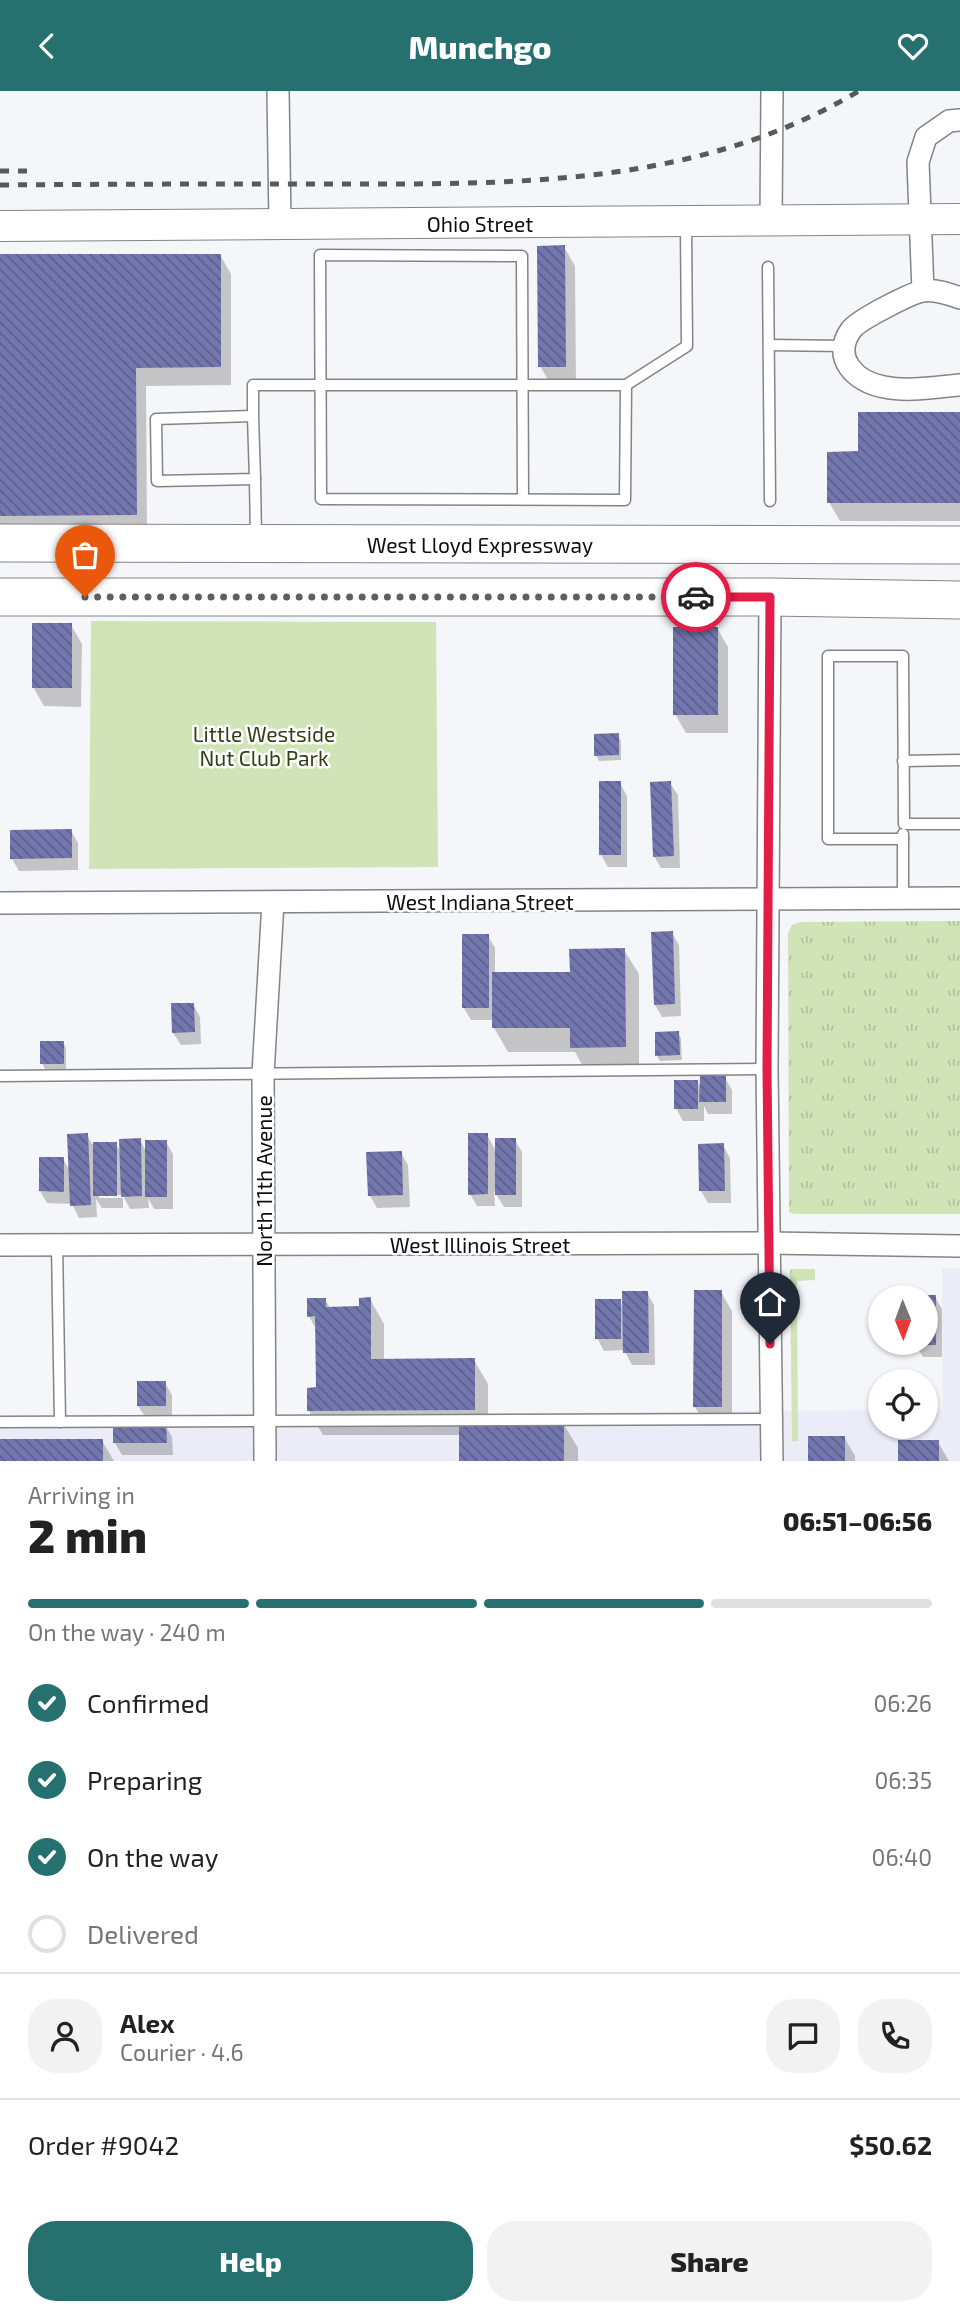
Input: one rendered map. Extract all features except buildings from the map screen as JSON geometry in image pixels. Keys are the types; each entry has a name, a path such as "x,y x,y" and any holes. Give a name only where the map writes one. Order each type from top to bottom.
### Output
{"highway":[{"name":"West Lloyd Expressway","path":"0,543 960,545"},
{"path":"0,597 770,597 960,600"}],"street":[{"path":"278,91 280,225"},
{"path":"771,221 772,91"},
{"path":"923,291 918,162 926,137 949,121 960,120"},
{"name":"Ohio Street","path":"0,226 280,225 384,240 686,222 960,219"},
{"path":"960,298 945,293 923,291 895,303 852,328 845,346 846,362 855,376 883,387 922,389 960,385"},
{"path":"770,597 767,1069 772,1461"},
{"name":"West Indiana Street","path":"0,903 960,898"},
{"name":"North 11th Avenue","path":"265,1461 262,1074 273,902"},
{"name":"West Illinois Street","path":"0,1244 768,1243 960,1246"}],"lane":[{"path":"256,543 253,385 626,385 687,345 686,222"},
{"path":"523,500 522,256 384,240 320,255 321,499 388,500 523,500 625,500 626,385"},
{"path":"768,267 770,501"},
{"path":"769,345 845,346"},
{"path":"253,416 156,419 157,481 255,479"},
{"path":"903,839 828,839 828,656 903,656 904,824 903,898"},
{"path":"903,761 960,760"},
{"path":"904,824 960,824"},
{"path":"0,1076 767,1069"},
{"path":"57,1244 60,1422"},
{"path":"0,1422 771,1419"}],"shaded area":[{"path":"942,1268 960,1268 960,1461 0,1461 0,1418 868,1410 868,1439 938,1439 938,1409 943,1409"}],"green space":[{"name":"Little Westside Nut Club Park","path":"91,621 436,622 438,867 89,869"},
{"path":"960,921 960,1214 789,1212 788,933 792,925 800,922"},
{"path":"790,1269 815,1269 815,1280 797,1281 798,1441 792,1441"}],"railway":[{"path":"0,185 466,183 601,174 667,163 733,146 797,123 859,91"},
{"path":"0,171 30,171"}],"way so far":[{"path":"85,597 696,597"}],"route":[{"path":"696,597 770,597 767,899 770,1344"}]}
